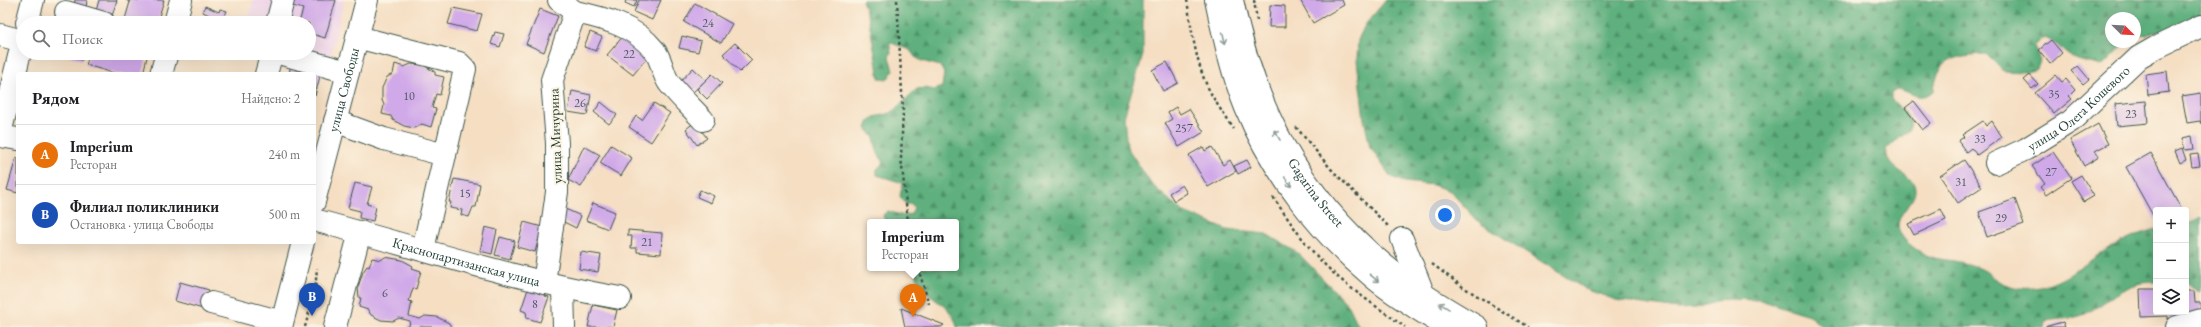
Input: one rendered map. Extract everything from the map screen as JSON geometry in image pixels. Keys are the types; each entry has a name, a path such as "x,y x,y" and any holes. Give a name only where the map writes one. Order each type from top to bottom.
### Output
{"main road":[{"path":"29,16 33,0"},
{"path":"177,16 181,0"},
{"path":"279,16 283,0"},
{"name":"улица Свободы","path":"316,185 319,159 335,122 367,0"},
{"name":"Gagarina Street","path":"1216,0 1230,61 1246,108 1270,156 1290,185 1321,226 1375,279 1447,327"},
{"name":"Gagarina Street","path":"1232,0 1244,52 1253,80 1271,124 1283,146 1317,195 1358,243 1385,266 1477,327"},
{"path":"567,6 622,25 654,49 669,84 703,120"},
{"name":"улица Мичурина","path":"564,327 553,286 557,192 557,143 552,80 567,6"},
{"path":"66,12 80,16"},
{"name":"улица Олега Кошевого","path":"1996,163 2026,149 2071,121 2139,57 2201,26"},
{"path":"0,35 16,38"},
{"path":"357,37 462,65 465,69 423,249"},
{"path":"16,139 0,135 18,60"},
{"path":"162,72 165,60"},
{"path":"267,72 270,60"},
{"path":"304,60 348,72"},
{"path":"335,122 384,139 445,155"},
{"name":"Краснопартизанская улица","path":"316,221 553,286 620,298"},
{"path":"335,327 360,232"},
{"path":"1402,239 1424,293"},
{"path":"212,303 282,325 302,244"},
{"path":"2177,327 2201,320"}],"path":[{"path":"897,0 903,111 901,157 908,219"},
{"path":"1254,0 1258,23"},
{"path":"1294,123 1302,136 1331,169 1375,215 1402,239"},
{"path":"1428,262 1463,287 1528,327"},
{"path":"305,327 315,291 317,267"},
{"path":"919,271 929,304"}],"shaded area":[{"path":"253,0 344,0 330,58 316,55 316,16 249,16"}],"green space":[{"path":"862,0 1143,0 1143,55 1124,117 1127,147 1151,184 1182,211 1227,230 1266,234 1298,253 1349,306 1359,327 957,327 954,317 948,310 928,294 922,287 917,279 916,271 959,271 959,219 884,219 883,215 888,211 904,216 911,214 914,208 912,204 906,204 900,196 903,183 877,175 877,169 884,162 878,154 874,138 866,128 869,121 874,117 891,113 917,89 925,88 934,90 942,87 944,73 940,66 922,61 915,57 910,50 889,42 891,52 889,57 893,70 888,79 879,78 869,20"},
{"path":"1386,0 2201,0 2201,16 2176,29 2141,35 2141,12 2105,12 2105,48 2120,48 2109,60 2100,66 2073,58 2053,41 2045,37 2034,46 2040,61 2037,69 2026,72 2003,71 1986,54 1966,56 1957,58 1944,65 1939,72 1934,91 1924,96 1916,96 1898,89 1891,93 1891,99 1907,115 1910,121 1910,126 1903,135 1886,149 1887,157 1895,168 1911,180 1915,191 1899,220 1898,227 1904,239 1910,245 1923,253 1935,258 1969,264 2008,285 2020,288 2033,288 2045,286 2057,281 2122,241 2153,230 2153,282 2134,285 2126,288 2081,316 2045,321 2044,327 1822,327 1809,315 1760,300 1726,299 1696,308 1678,309 1616,300 1585,289 1480,223 1450,191 1433,185 1405,182 1391,177 1370,147 1364,119 1357,60 1358,40 1365,25"},
{"path":"2201,216 2201,292 2189,285 2189,224"}],"building":[{"path":"75,0 87,0 86,8 74,6"},
{"path":"99,0 117,0 112,16 96,11"},
{"path":"126,0 164,0 159,16 126,16 130,2"},
{"path":"294,0 336,0 325,38 316,35 316,16 301,16 303,9 293,6"},
{"path":"626,0 637,0 634,7 625,3"},
{"path":"639,0 661,0 652,20 634,12"},
{"path":"1300,0 1342,0 1344,5 1313,23"},
{"path":"695,3 732,24 721,43 684,22"},
{"path":"1270,5 1285,6 1285,27 1269,27"},
{"path":"205,6 219,12 220,9 227,11 224,16 211,16 203,12"},
{"path":"453,8 482,14 477,31 448,24"},
{"path":"540,9 558,16 544,52 526,44"},
{"path":"495,32 504,34 500,47 491,44"},
{"path":"590,32 602,37 596,51 584,47"},
{"path":"625,34 650,54 633,75 607,55"},
{"path":"682,36 701,41 698,52 679,48"},
{"path":"2051,40 2062,53 2050,64 2039,50"},
{"path":"735,43 752,60 740,72 723,54"},
{"path":"88,60 146,60 143,72 110,72 86,65"},
{"path":"1167,62 1178,83 1163,91 1152,70"},
{"path":"291,64 321,72 316,92 316,72 289,72"},
{"path":"395,64 404,67 411,64 423,65 435,72 435,75 444,77 440,95 436,94 432,108 436,109 431,127 422,124 414,128 404,126 393,120 391,116 382,114 384,105 382,100 382,88 387,77 393,74"},
{"path":"2078,66 2089,79 2083,84 2071,71"},
{"path":"693,68 706,80 691,94 679,83"},
{"path":"2167,71 2169,92 2148,95 2146,74"},
{"path":"712,74 722,83 707,99 697,89"},
{"path":"2030,75 2038,84 2032,89 2024,80"},
{"path":"2056,75 2062,82 2066,79 2075,90 2069,96 2072,99 2054,114 2035,93"},
{"path":"572,91 591,95 587,115 568,112"},
{"path":"2201,93 2201,124 2200,121 2187,123 2182,96"},
{"path":"1914,101 1931,123 1922,130 1905,108"},
{"path":"2146,101 2148,123 2117,126 2115,104"},
{"path":"601,102 617,115 609,124 594,112"},
{"path":"654,103 670,113 651,142 629,127 636,116 642,120"},
{"path":"1176,107 1180,114 1189,109 1204,132 1179,147 1165,123 1172,119 1168,112"},
{"path":"1983,121 1986,126 1992,121 2002,137 1977,155 1971,148 1966,152 1958,141 1964,137 1962,135"},
{"path":"695,122 707,138 697,145 686,129"},
{"path":"2098,124 2108,144 2095,151 2099,157 2084,166 2070,140"},
{"path":"2192,136 2194,149 2185,150 2182,138"},
{"path":"611,145 632,158 621,176 600,163"},
{"path":"584,146 600,155 581,187 568,180"},
{"path":"1203,147 1205,151 1212,147 1223,165 1230,160 1236,171 1208,187 1189,155"},
{"path":"2182,148 2186,160 2180,163 2175,151"},
{"path":"2053,152 2071,178 2046,195 2040,187 2045,184 2032,166"},
{"path":"2151,153 2180,207 2153,207 2153,216 2126,167"},
{"path":"2198,154 2200,166 2192,167 2190,155"},
{"path":"16,158 16,192 7,190"},
{"path":"1247,160 1251,167 1238,174 1234,166"},
{"path":"1964,160 1982,187 1958,203 1940,176"},
{"path":"2081,175 2094,196 2084,202 2071,181"},
{"path":"454,179 480,184 476,207 473,207 469,217 461,215 462,210 450,208 451,202 449,202"},
{"path":"355,183 372,187 367,204 376,207 373,221 359,218 360,211 348,208"},
{"path":"1182,185 1187,193 1174,201 1169,193"},
{"path":"700,190 714,196 711,203 697,197"},
{"path":"2015,199 2024,224 1987,237 1979,212"},
{"path":"593,203 615,212 608,229 586,220"},
{"path":"563,208 581,216 576,228 558,219"},
{"path":"1941,209 1946,220 1914,235 1908,224"},
{"path":"524,222 542,227 535,252 517,247"},
{"path":"485,227 497,230 492,254 480,251"},
{"path":"628,230 662,233 661,254 637,252 637,248 631,248 632,236 628,236"},
{"path":"500,237 515,241 510,259 495,255"},
{"path":"581,252 601,255 598,272 579,269"},
{"path":"385,257 402,260 413,266 412,268 421,271 416,289 413,288 409,301 412,302 409,316 420,319 425,316 437,317 449,323 451,327 405,327 409,326 410,321 399,318 393,321 381,320 371,315 368,310 359,307 361,298 359,298 358,287 363,272 367,266 369,267 372,258 381,260"},
{"path":"180,282 209,290 203,309 175,301"},
{"path":"541,288 547,290 545,296 549,297 540,322 527,318 526,312 521,310 528,289 539,293"},
{"path":"2140,289 2153,289 2153,315 2189,315 2189,291 2194,291 2195,302 2200,302 2201,314 2168,319 2168,316 2141,317"},
{"path":"593,305 617,310 613,327 588,327"},
{"path":"901,308 944,325 941,327 905,327"},
{"path":"2063,322 2065,327 2044,327"}],"place":[{"name":"Филиал поликлиники","path":"312,316"},
{"name":"Imperium","path":"913,317"}]}
